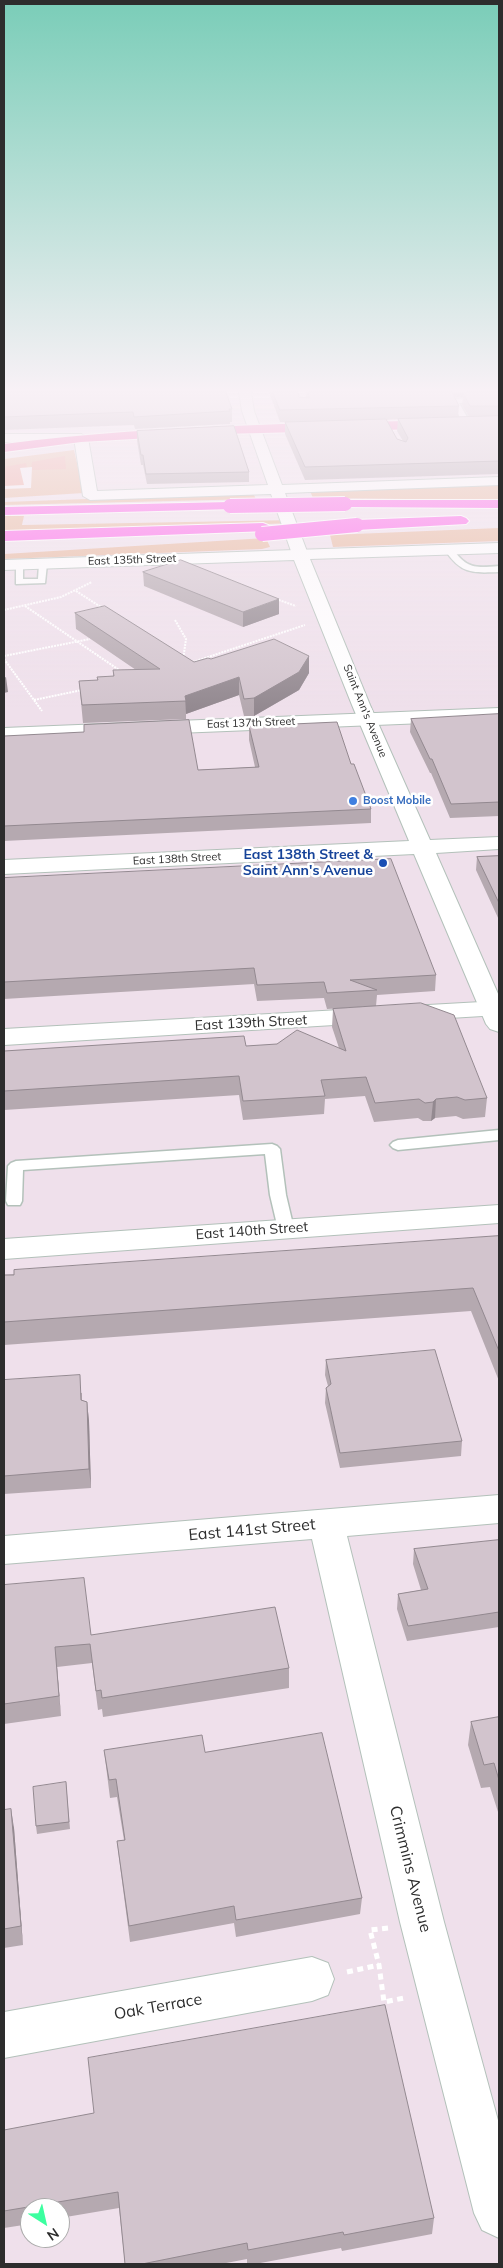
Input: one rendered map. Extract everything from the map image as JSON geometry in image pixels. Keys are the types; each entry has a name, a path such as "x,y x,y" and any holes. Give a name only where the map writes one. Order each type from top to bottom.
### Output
{"highway":[{"path":"4,499 37,498"},
{"path":"4,550 262,531 350,514 499,504"},
{"path":"350,514 499,510"},
{"path":"4,511 232,511 350,514 480,521"},
{"path":"4,521 232,511"},
{"path":"4,536 183,531 262,531"},
{"path":"4,542 183,531"}],"street":[{"name":"Saint Ann's Avenue","path":"280,498 300,554 367,718 497,1014"},
{"name":"East 135th Street","path":"11,565 499,548"},
{"name":"East 137th Street","path":"4,734 499,714"},
{"name":"East 138th Street","path":"4,867 499,843"},
{"name":"East 139th Street","path":"4,1037 497,1014"},
{"name":"East 140th Street","path":"4,1249 499,1214"},
{"name":"East 141st Street","path":"4,1550 499,1509"},
{"name":"Crimmins Avenue","path":"326,1524 422,1922 499,2213"},
{"name":"Oak Terrace","path":"4,2035 330,1976"}],"lane":[{"path":"449,550 459,564 468,569 499,569"},
{"path":"398,1145 499,1135"},
{"path":"14,1201 16,1166 272,1149 278,1194 286,1229"}],"path":[{"path":"4,610 76,591 99,577 110,561"},
{"path":"76,591 109,612"},
{"path":"272,597 327,618"},
{"path":"25,606 124,674"},
{"path":"175,620 186,639 183,660 188,664 327,618"},
{"path":"58,732 4,658 90,639"},
{"path":"34,700 83,690"},
{"path":"370,1930 379,1965 384,2002"},
{"path":"330,1976 379,1965"}],"shaded area":[{"path":"119,498 256,499 4,505 4,502"},
{"path":"313,498 499,498 499,500"},
{"path":"4,516 24,516 22,525 295,520 296,523 4,533"},
{"path":"499,528 499,541 333,547 330,535"},
{"path":"266,538 270,547 262,549 4,559 4,554"}],"building":[{"path":"181,560 279,599 243,612 143,572"},
{"path":"105,606 194,662 208,658 211,659 274,639 309,656 299,672 254,698 244,699 239,677 185,696 186,701 82,705 79,681 98,680 97,677 114,676 113,670 160,669 75,613"},
{"path":"499,714 499,802 451,804 432,759 430,759 411,719"},
{"path":"189,720 198,770 259,767 249,726 337,722 351,764 354,764 371,809 4,826 4,736 84,732 84,725"},
{"path":"499,856 499,903 477,857"},
{"path":"391,859 436,975 350,980 377,990 327,993 324,982 257,985 254,968 4,982 4,878"},
{"path":"421,1003 454,1015 487,1098 465,1100 457,1097 436,1099 433,1102 425,1103 419,1099 375,1103 366,1077 321,1080 325,1096 243,1101 239,1076 4,1091 4,1051 244,1036 246,1046 277,1044 297,1030 346,1051 333,1009"},
{"path":"499,1236 499,1351 473,1288 4,1322 4,1275 14,1275 14,1270"},
{"path":"435,1350 462,1441 340,1453 326,1388 331,1384 326,1360"},
{"path":"80,1375 81,1400 87,1402 89,1469 4,1476 4,1380"},
{"path":"499,1540 499,1612 408,1626 398,1594 428,1589 414,1549"},
{"path":"84,1578 91,1635 275,1607 289,1668 102,1698 101,1690 96,1691 90,1644 55,1647 59,1696 4,1704 4,1585"},
{"path":"499,1717 499,1780 494,1763 484,1765 471,1722"},
{"path":"322,1733 362,1898 236,1920 234,1906 129,1926 117,1841 125,1840 116,1779 109,1780 104,1750 202,1735 205,1752"},
{"path":"66,1782 69,1822 36,1826 33,1787"},
{"path":"11,1809 21,1926 4,1929 4,1810"},
{"path":"385,2005 434,2218 344,2235 343,2232 248,2250 247,2243 142,2264 125,2264 118,2192 70,2200 70,2198 20,2198 20,2208 4,2211 4,2130 94,2113 88,2058"}],"place":[{"name":"Boost Mobile","path":"353,801"},
{"name":"East 138th Street & Saint Ann's Avenue","path":"383,863"}]}
